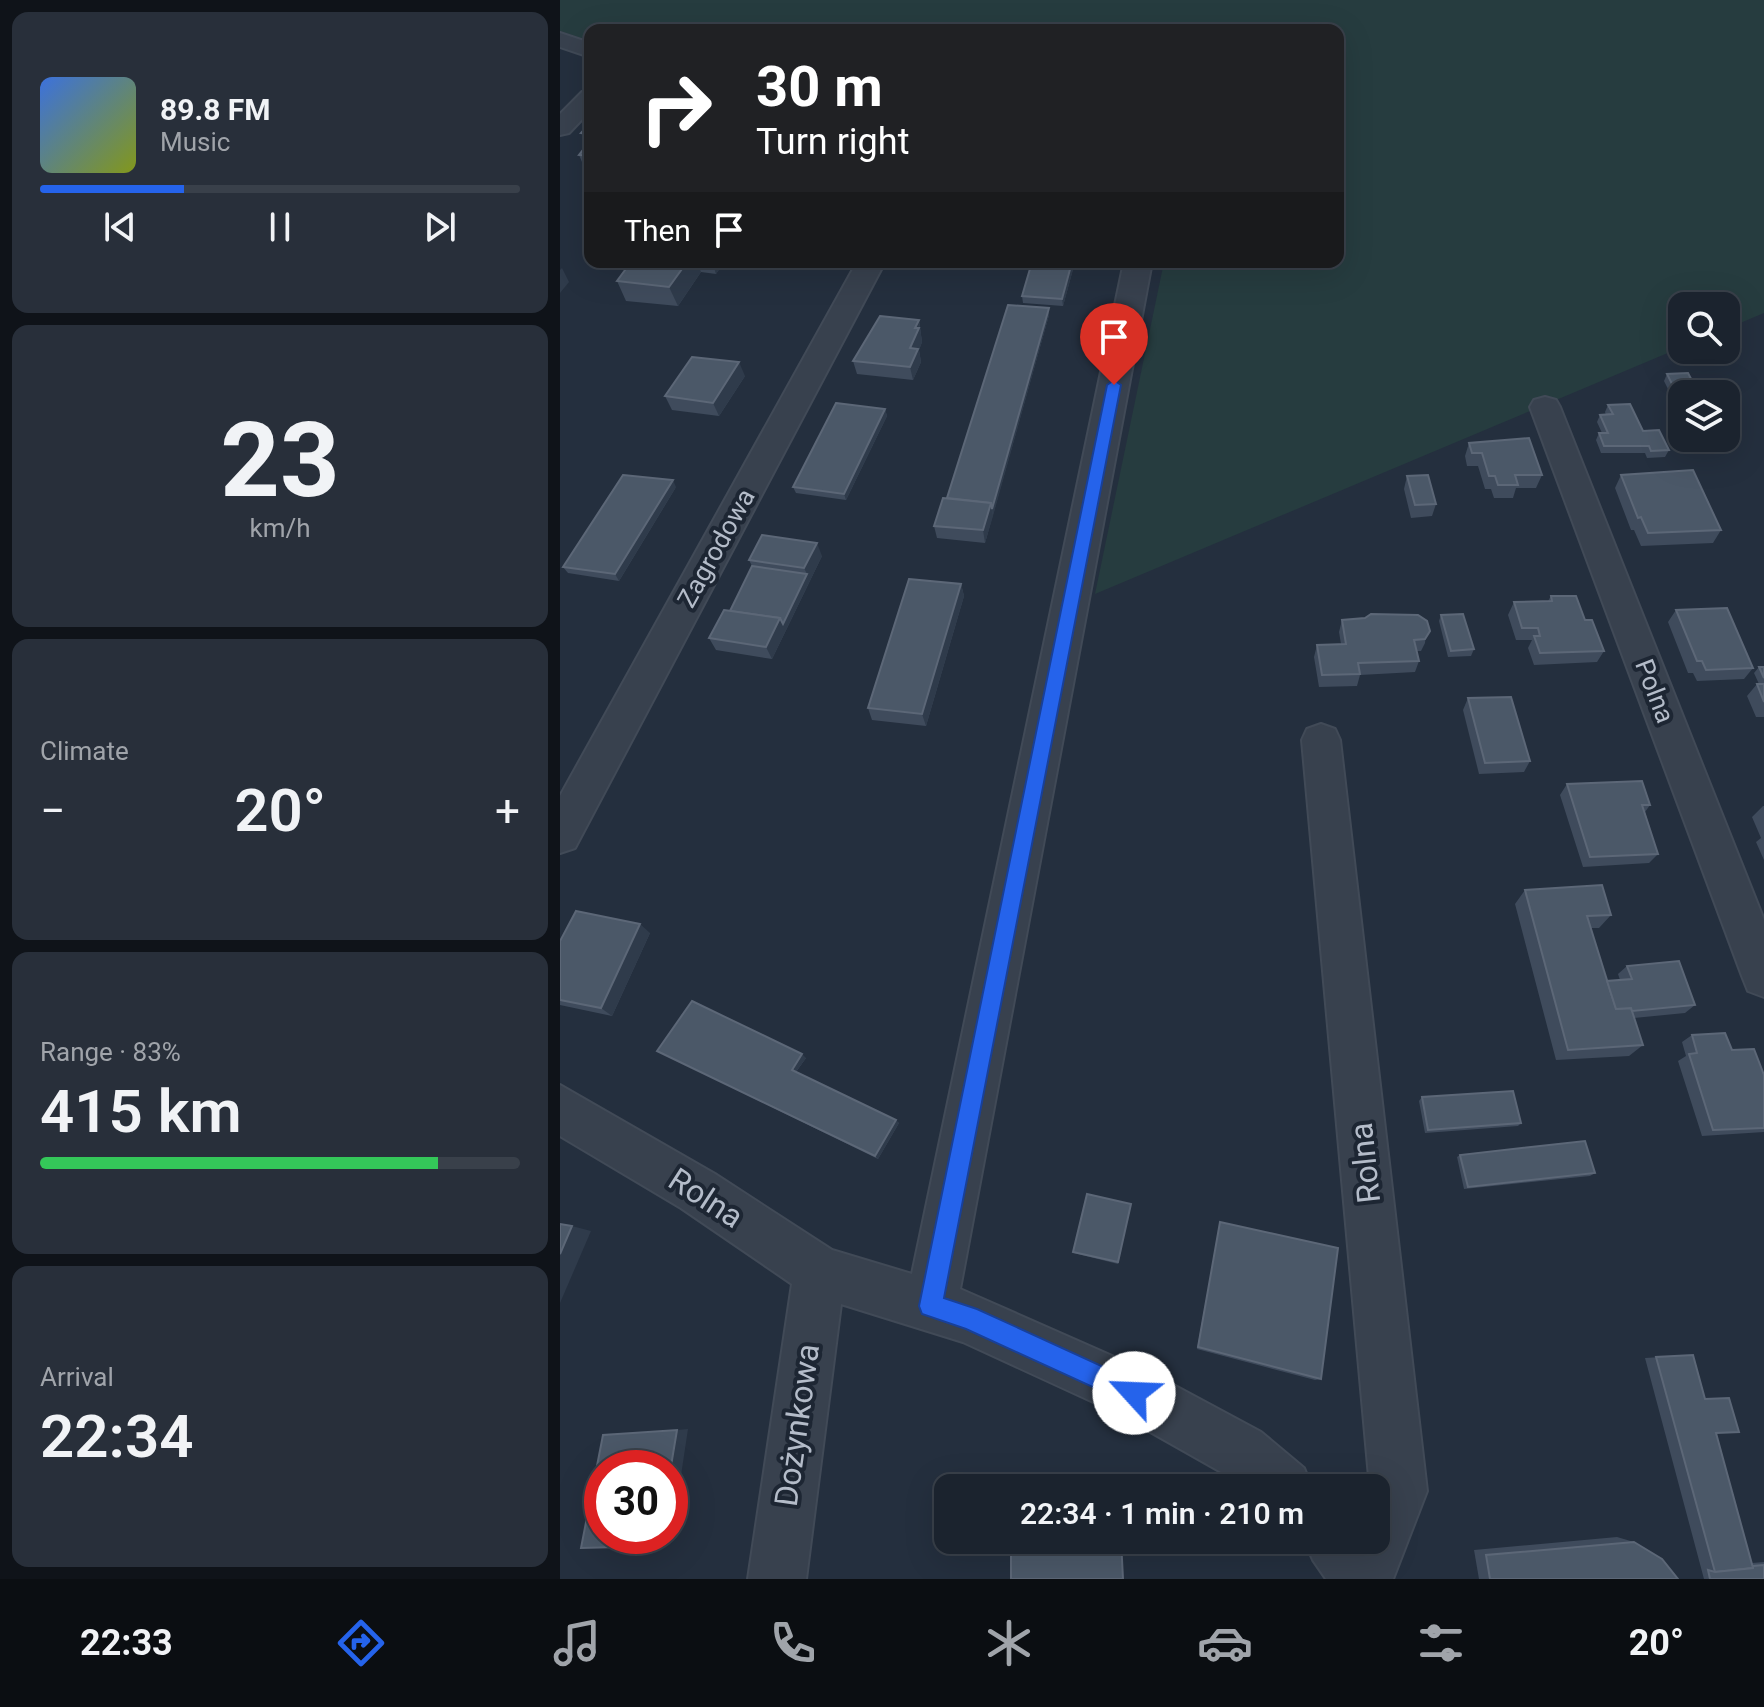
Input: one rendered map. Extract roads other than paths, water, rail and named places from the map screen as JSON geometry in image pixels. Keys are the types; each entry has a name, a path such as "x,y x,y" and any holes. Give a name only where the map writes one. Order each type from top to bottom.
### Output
{"street":[{"path":"560,40 584,48"},
{"path":"560,128 584,103"},
{"name":"Zagrodowa","path":"560,835 868,268"},
{"path":"931,1306 1137,268"},
{"name":"Polna","path":"1545,407 1764,976"},
{"name":"Rolna","path":"1321,740 1399,1491 1363,1579"},
{"name":"Rolna","path":"560,1109 698,1191 819,1272 969,1318 1134,1393 1241,1452 1267,1474"},
{"name":"Dożynkowa","path":"777,1579 819,1272"},
{"name":"Rolna","path":"1344,1554 1363,1579"}]}
